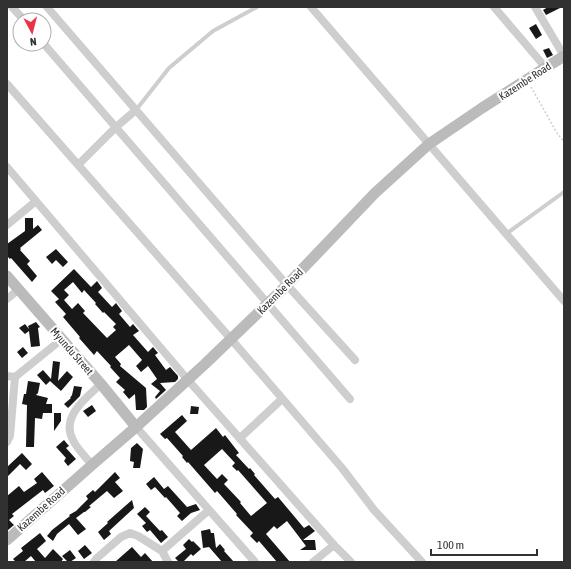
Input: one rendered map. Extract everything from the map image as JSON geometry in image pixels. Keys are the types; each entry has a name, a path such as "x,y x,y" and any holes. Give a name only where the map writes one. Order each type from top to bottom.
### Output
{"main road":[{"name":"Kazembe Road","path":"7,540 188,380 287,284 375,193 429,144 482,108 564,56"},
{"name":"Myundu Street","path":"7,276 101,384 136,427"}],"street":[{"path":"47,7 287,284 355,360"},
{"path":"311,7 564,300"},
{"path":"494,7 546,68"},
{"path":"535,7 564,56"},
{"path":"51,52 350,399"},
{"path":"7,84 231,339 342,468 374,510 422,562"},
{"path":"78,165 116,127 136,110"},
{"path":"7,167 188,380 334,545 351,562"},
{"path":"7,225 36,201"},
{"path":"7,299 19,289"},
{"path":"7,442 10,436 11,377 62,339"},
{"path":"92,465 73,440 70,434 70,425 74,411 101,384"},
{"path":"240,438 282,399"},
{"path":"136,427 255,562"},
{"path":"162,551 209,510"},
{"path":"94,562 121,537 130,533 138,536 162,551 168,562"},
{"path":"313,562 334,545"}],"lane":[{"path":"136,110 169,68 213,31 257,7"},
{"path":"506,234 564,192"}],"path":[{"path":"527,80 547,117 564,142"}],"building":[{"path":"548,7 562,7 546,15 543,10"},
{"path":"536,24 542,35 536,39 529,28"},
{"path":"549,48 553,55 547,58 543,50"},
{"path":"25,218 33,218 33,229 38,225 42,230 20,248 20,250 30,261 27,264 37,276 32,282 11,258 10,259 7,256 7,244 25,231"},
{"path":"56,249 68,262 63,267 56,260 52,264 46,257"},
{"path":"74,269 91,287 97,281 102,288 98,292 112,307 116,303 122,311 119,314 130,327 133,324 139,331 133,335 148,352 153,347 158,353 155,355 166,370 170,367 178,376 178,379 175,382 160,383 166,390 156,399 155,397 160,391 151,384 157,379 148,366 141,372 136,366 142,360 129,345 115,357 121,364 120,366 146,388 147,407 144,410 136,410 135,394 129,399 123,392 125,390 116,382 120,378 97,351 94,355 79,338 80,337 63,317 66,314 55,302 59,299 51,291","holes":["73,282 82,293 84,290 103,313 104,312 116,324 113,327 116,330 107,338 83,313 85,311 78,303 72,309 64,300 69,295 64,290"]},
{"path":"36,322 40,327 38,328 40,346 31,347 29,331 25,334 19,328 25,324 29,329 28,326"},
{"path":"23,347 28,353 22,358 17,352"},
{"path":"53,361 60,362 58,381 67,371 73,377 61,391 50,381 46,385 37,375 43,370 51,379"},
{"path":"28,381 40,383 38,393 36,395 48,398 46,404 52,404 52,413 43,413 42,419 35,418 34,447 26,447 27,405 22,404 24,394 26,394"},
{"path":"74,386 82,387 80,396 68,408 64,404 71,398"},
{"path":"92,405 96,411 88,417 83,411"},
{"path":"191,406 199,407 198,414 190,414"},
{"path":"54,413 61,413 61,421 54,431"},
{"path":"182,415 187,421 175,432 191,450 216,428 223,437 225,435 239,453 236,455 249,469 250,468 255,474 254,475 275,499 278,497 304,528 309,525 315,531 303,540 315,540 316,550 300,550 306,546 287,521 277,529 274,526 266,534 290,562 277,562 259,541 257,543 250,536 253,533 217,491 215,493 188,462 187,463 182,457 183,456 167,438 165,439 160,434","holes":["222,449 235,463 232,466 237,471 238,470 267,503 251,516 240,503 241,502 224,484 228,480 222,474 217,479 204,465"]},
{"path":"64,440 69,446 66,448 76,459 68,466 64,461 66,458 56,447"},
{"path":"137,443 143,449 140,468 133,468 134,462 130,461 131,448"},
{"path":"22,453 32,464 26,470 20,464 7,477 7,467"},
{"path":"42,472 54,486 45,493 43,490 12,514 14,516 9,520 14,525 8,530 7,496 19,486 24,492 37,483 34,479"},
{"path":"115,472 120,478 115,482 123,491 114,498 107,491 89,506 91,507 76,518 86,529 78,535 69,524 57,534 53,541 47,536 88,499 86,496 93,490 95,492"},
{"path":"154,477 164,489 168,486 187,507 196,504 200,510 191,513 182,521 177,516 180,513 166,497 165,498 155,487 151,490 146,484"},
{"path":"132,500 134,508 109,531 111,534 104,540 98,532"},
{"path":"145,507 150,512 146,516 168,537 161,543 150,530 147,532 142,526 146,523 137,514"},
{"path":"210,529 211,533 214,533 216,548 220,544 234,562 222,562 209,547 203,548 201,531"},
{"path":"40,533 46,541 37,549 45,558 53,549 63,559 61,562 36,562 31,556 24,562 16,562 13,559 23,551 21,548"},
{"path":"189,539 201,549 193,556 191,554 183,562 179,562 175,558 186,549 183,545"},
{"path":"85,545 92,553 84,559 78,551"},
{"path":"132,547 141,557 145,553 153,562 115,562"},
{"path":"70,550 76,558 68,562 62,556"}]}
